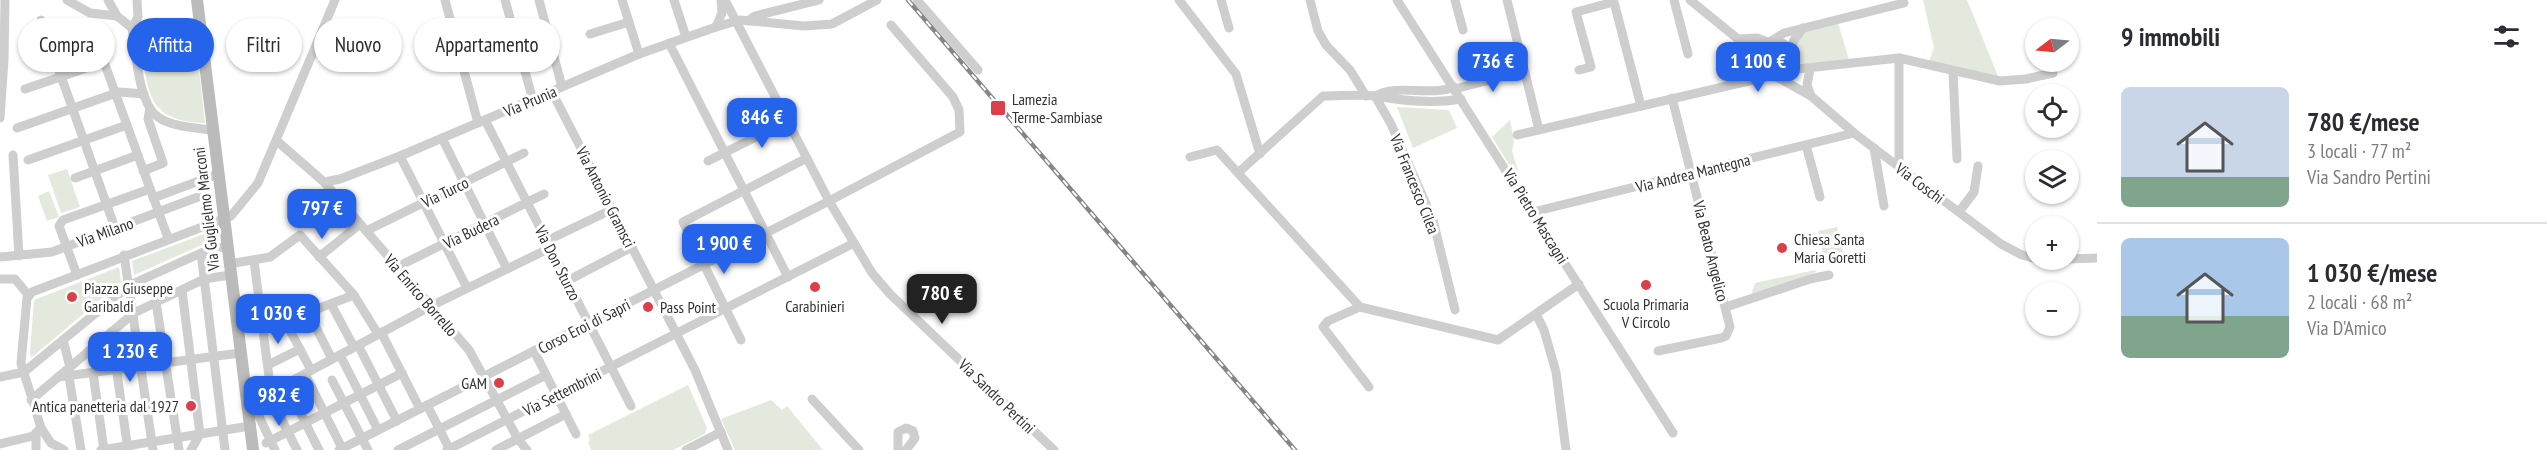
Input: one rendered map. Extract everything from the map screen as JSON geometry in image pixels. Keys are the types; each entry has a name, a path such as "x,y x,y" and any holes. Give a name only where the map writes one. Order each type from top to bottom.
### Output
{"main road":[{"name":"Via Guglielmo Marconi","path":"197,0 253,450"}],"street":[{"path":"0,118 5,0"},
{"path":"67,0 90,13 117,15"},
{"path":"108,0 117,15 127,24"},
{"path":"137,0 137,18"},
{"path":"29,296 124,255 231,216 251,195 277,141 335,0"},
{"name":"Via Don Sturzo","path":"445,0 481,121 506,162 631,406"},
{"path":"505,0 533,100"},
{"path":"539,0 562,87"},
{"path":"622,0 639,54"},
{"path":"674,0 686,38"},
{"path":"716,27 722,13 723,0"},
{"name":"Via Sandro Pertini","path":"723,0 749,43 829,201 872,273 890,294 1054,450"},
{"path":"748,21 761,14 819,0"},
{"name":"Via Prunia","path":"324,182 340,179 399,156 639,54 716,27 737,21 804,26 832,24 877,0"},
{"path":"917,0 978,70"},
{"path":"1179,0 1236,74 1260,154"},
{"path":"1221,0 1229,28"},
{"name":"Via Francesco Cilea","path":"1310,0 1318,31 1326,45 1350,70 1391,124 1433,220 1455,310"},
{"name":"Via Pietro Mascagni","path":"1396,0 1673,433"},
{"path":"1455,0 1463,30"},
{"path":"1507,0 1539,130"},
{"path":"1674,0 1688,54"},
{"path":"1690,0 1738,39 1757,62 1760,70 1773,76"},
{"path":"1579,70 1591,68 1576,12 1614,1 1641,106"},
{"path":"1741,82 1752,75 1760,49 1784,33 1904,3"},
{"path":"590,34 629,22"},
{"path":"749,43 748,30 762,22"},
{"name":"Corso Eroi di Sapri","path":"342,449 960,132 959,110 953,97 891,25"},
{"path":"1787,71 1794,40 1803,28"},
{"path":"1738,39 1757,38 1782,43 1802,64 1812,68"},
{"path":"669,43 788,277"},
{"path":"1899,58 1899,167"},
{"path":"1517,135 1787,71 1812,68 1899,58 2000,81 2026,79 2053,73"},
{"path":"25,89 104,62 168,238"},
{"path":"1809,95 1807,85 1812,68"},
{"path":"1370,96 1385,91 1444,91 1524,71"},
{"name":"Via Coschi","path":"1787,71 1809,95 1854,133 2001,244 2025,256"},
{"path":"1953,71 1957,159"},
{"path":"59,72 115,228"},
{"path":"140,72 144,94 150,108 159,118 213,130"},
{"name":"Via Coschi","path":"1773,76 1809,95"},
{"path":"17,129 115,93 127,91 144,94"},
{"name":"Via Antonio Gramsci","path":"552,92 695,370 728,450"},
{"path":"1239,172 1323,96 1370,96 1445,102 1461,99"},
{"name":"Via Beato Angelico","path":"1658,351 1726,336 1730,327 1672,98"},
{"path":"143,171 163,163 148,119 150,108"},
{"path":"708,161 788,120"},
{"path":"1835,137 1839,121"},
{"path":"28,160 127,125"},
{"name":"Via Andrea Mantegna","path":"1533,212 1854,133"},
{"path":"442,138 507,268"},
{"name":"Via Enrico Borrello","path":"277,141 324,182 469,350 518,439 527,450"},
{"path":"1806,145 1820,197"},
{"path":"1874,148 1884,206"},
{"path":"1190,157 1217,150 1360,307 1495,340 1501,339 1579,284"},
{"name":"Via Turco","path":"319,257 363,227 423,203 524,153"},
{"path":"13,155 19,256"},
{"path":"75,178 138,155"},
{"path":"399,156 466,288"},
{"path":"741,340 683,222 807,158"},
{"path":"1959,212 1974,192 1978,166"},
{"path":"77,274 59,226 63,220 106,204 218,174"},
{"name":"Via Milano","path":"0,257 52,252 206,194"},
{"name":"Via Budera","path":"397,267 544,194"},
{"path":"275,450 268,442 256,410 257,406 286,384 507,268 613,209"},
{"path":"31,400 58,377 69,372 134,312 204,279 278,254 300,235 354,295 380,333 423,407 440,429 449,450"},
{"name":"Via Settembrini","path":"449,450 854,243"},
{"path":"0,376 24,372 130,285 201,253 226,246"},
{"path":"567,281 632,247"},
{"path":"201,253 225,450"},
{"path":"124,255 152,446"},
{"path":"2079,259 2097,258"},
{"path":"254,261 271,396 297,450"},
{"path":"1726,307 1810,279 1829,275"},
{"path":"0,279 15,279 29,296"},
{"path":"182,290 200,434 191,450"},
{"path":"264,329 354,295"},
{"path":"29,296 24,318 21,363 39,430 36,450"},
{"path":"156,302 179,450"},
{"path":"331,304 397,420"},
{"path":"1360,307 1328,321 1323,327 1369,387"},
{"path":"308,312 360,395 378,430"},
{"path":"1536,314 1544,330 1556,372 1566,450"},
{"path":"285,321 300,349 324,413 342,449"},
{"path":"111,332 128,448"},
{"path":"63,340 81,450"},
{"path":"268,366 300,349"},
{"path":"534,351 576,434"},
{"path":"69,372 93,373 240,353"},
{"path":"93,373 103,450 152,446 177,438 250,426"},
{"path":"268,442 402,373"},
{"path":"398,450 546,375"},
{"path":"332,380 368,450"},
{"path":"286,384 319,450"},
{"path":"812,399 859,450"},
{"path":"496,450 566,414"},
{"path":"898,450 898,432 906,428 913,431 915,438 906,450"},
{"path":"0,444 17,445 39,430"},
{"path":"39,430 59,449"},
{"path":"686,450 721,432"}],"shaded area":[{"path":"1923,0 1967,0 2000,81 1928,64 1934,48"},
{"path":"1837,20 1850,63 1802,64 1791,57 1790,52 1797,34"},
{"path":"1774,46 1779,47 1785,53 1785,63 1779,69 1774,70 1769,69 1763,63 1762,58 1763,53 1769,47"},
{"path":"145,72 199,72 205,123 173,118 163,112 156,104"},
{"path":"1397,107 1449,110 1457,128 1413,148"},
{"path":"1510,120 1514,142 1512,151 1518,171 1515,174 1492,137"},
{"path":"67,169 80,207 61,213 48,175"},
{"path":"49,191 59,217 47,221 38,196"},
{"path":"1837,227 1844,258 1825,262 1818,231"},
{"path":"215,230 215,239 134,275 132,261"},
{"path":"119,267 121,282 31,358 34,300"},
{"path":"1815,270 1816,272 1753,295 1755,283"},
{"path":"688,385 707,428 705,434 673,450 591,450 588,435"},
{"path":"771,400 782,410 787,406 823,450 735,450 721,419"}],"railway":[{"path":"908,0 1295,450"}],"place":[{"name":"Lamezia Terme-Sambiase","path":"998,108"},
{"name":"Chiesa Santa Maria Goretti","path":"1782,248"},
{"name":"Scuola Primaria V Circolo","path":"1646,285"},
{"name":"Carabinieri","path":"815,287"},
{"name":"Piazza Giuseppe Garibaldi","path":"72,297"},
{"name":"Pass Point","path":"648,307"},
{"name":"GAM","path":"499,383"},
{"name":"Antica panetteria dal 1927","path":"191,406"}]}
